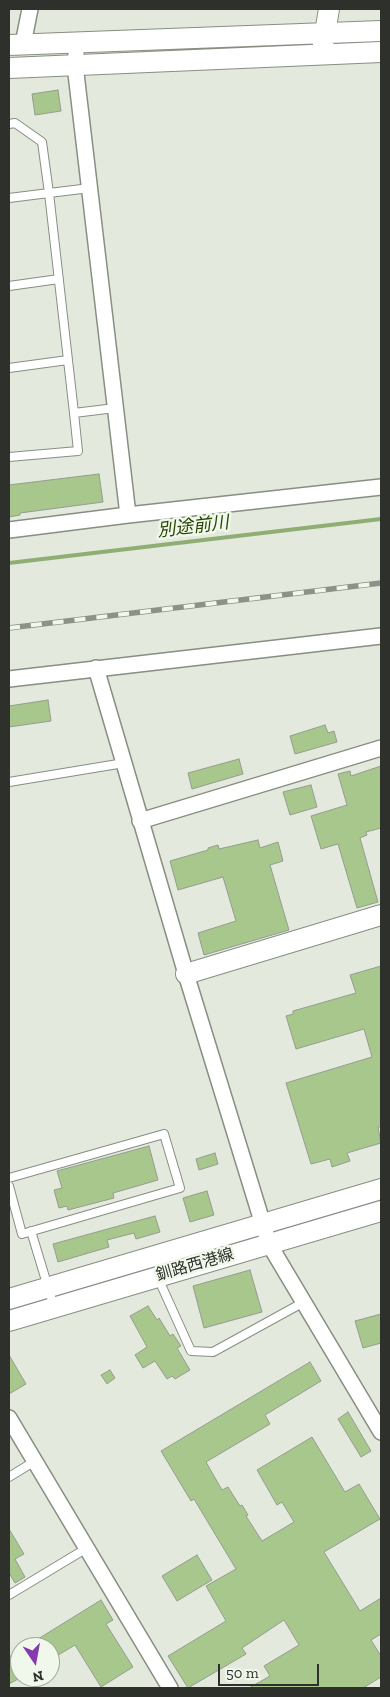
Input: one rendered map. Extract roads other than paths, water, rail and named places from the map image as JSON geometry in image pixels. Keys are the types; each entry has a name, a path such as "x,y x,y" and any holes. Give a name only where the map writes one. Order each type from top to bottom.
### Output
{"street":[{"path":"30,9 16,45 381,31"},
{"path":"322,55 329,9"},
{"path":"77,42 76,65 128,515"},
{"path":"9,68 381,52"},
{"path":"9,530 381,487"},
{"path":"9,679 381,636"},
{"path":"96,668 140,821 266,1234 381,1432"},
{"path":"140,821 381,748"},
{"path":"186,974 381,915"},
{"name":"釧路西港線","path":"9,1321 157,1276 381,1190"},
{"name":"釧路西港線","path":"9,1299 48,1287 266,1234 381,1211"},
{"path":"9,1418 170,1688"}],"lane":[{"path":"9,124 15,123 42,142 78,451 9,457"},
{"path":"9,198 90,188"},
{"path":"9,286 59,279"},
{"path":"9,368 68,360"},
{"path":"74,413 115,408"},
{"path":"9,782 124,763"},
{"path":"9,1178 164,1134 180,1188 22,1234 9,1186"},
{"path":"31,1231 54,1307"},
{"path":"157,1276 191,1350 213,1352 304,1302"},
{"path":"9,1477 34,1461"},
{"path":"9,1595 87,1548"}],"waterway":[{"name":"別途前川","path":"9,563 381,519"}],"railway":[{"path":"9,628 381,583"}]}
